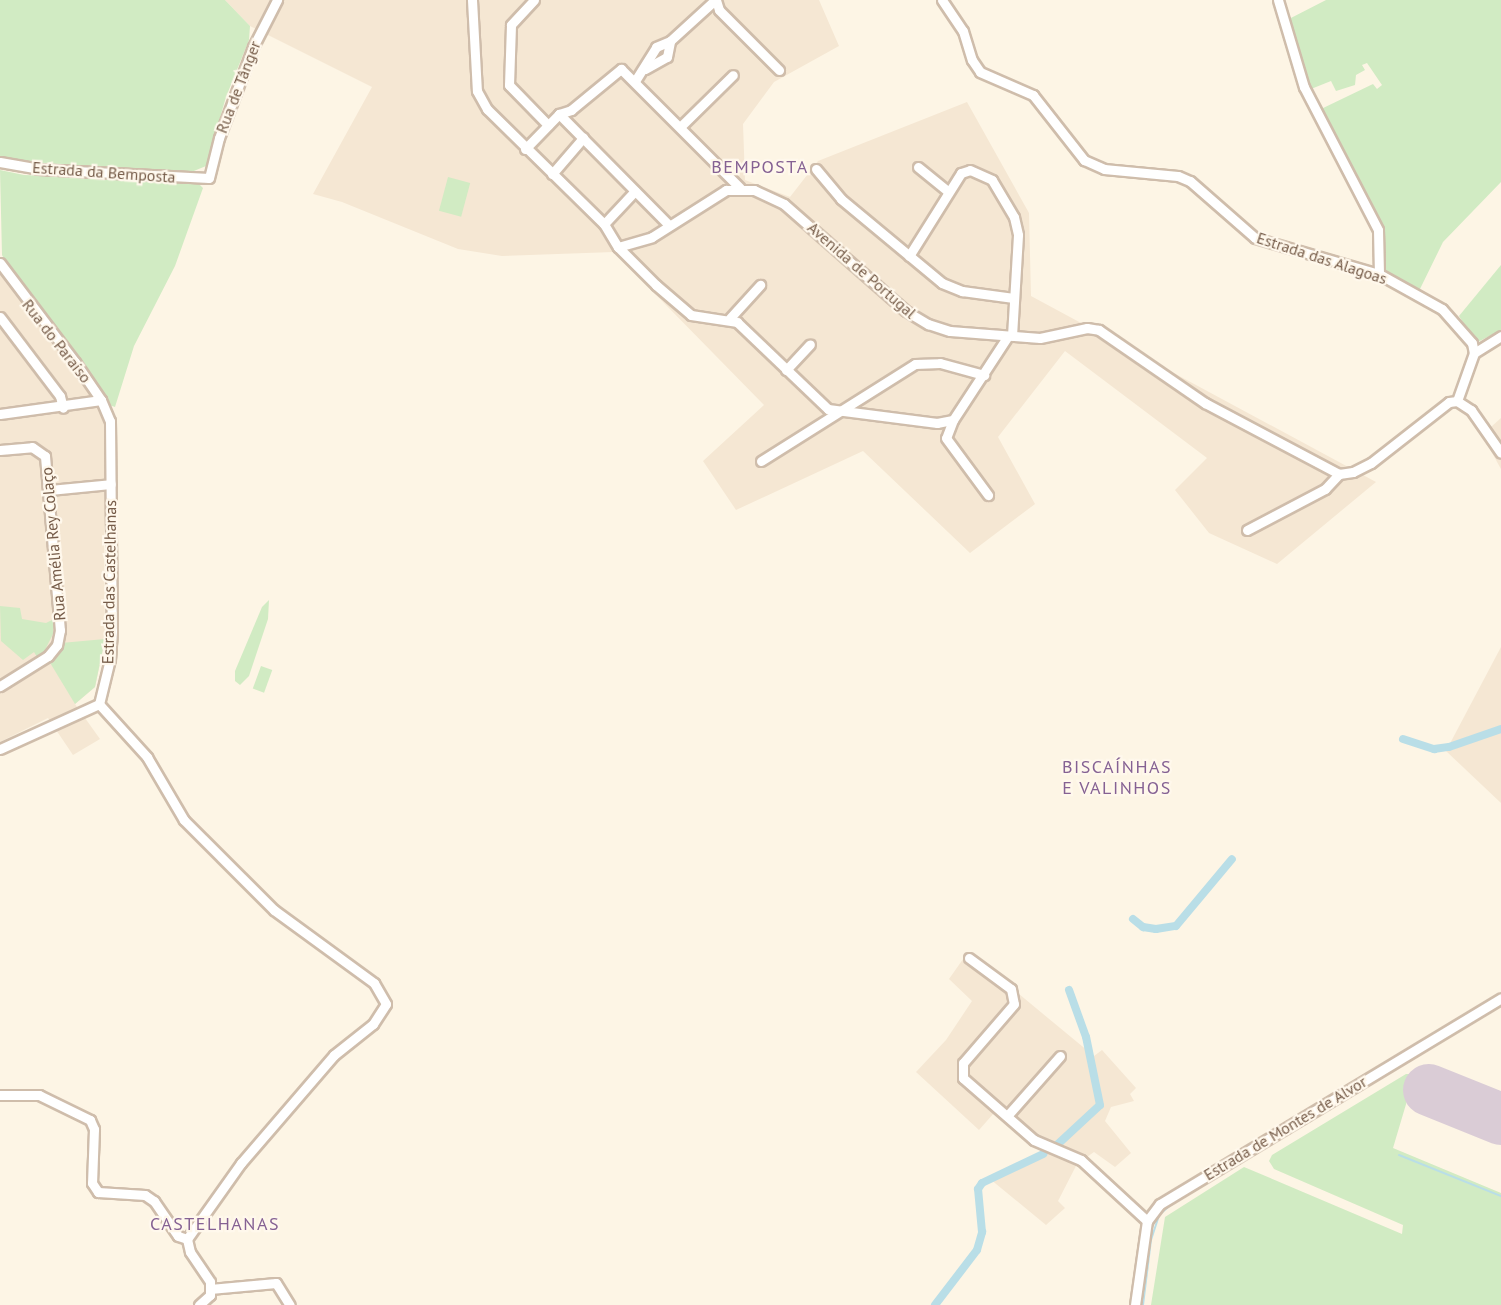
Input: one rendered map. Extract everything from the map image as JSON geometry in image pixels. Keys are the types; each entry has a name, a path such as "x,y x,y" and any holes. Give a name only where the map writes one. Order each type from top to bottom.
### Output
{"street":[{"name":"Rua de Tânger","path":"209,178 219,138 253,47 277,0"},
{"path":"472,0 475,73 480,100 525,149 604,224 618,247 691,315 730,318 818,402 840,412 937,423 953,420"},
{"path":"534,0 511,25 509,85 548,125"},
{"path":"635,81 645,69 656,46 670,41 716,0 719,10 779,70"},
{"name":"Estrada das Alagoas","path":"942,0 963,31 980,72 1033,95 1084,159 1104,169 1178,176 1203,190 1239,228 1255,238 1379,274 1442,309 1472,343 1474,353"},
{"path":"1278,0 1305,87 1378,230 1379,274"},
{"path":"645,69 667,57 670,41"},
{"path":"525,149 560,114 581,103 616,70 626,72 740,188 713,196 652,237 618,247"},
{"path":"680,127 733,75"},
{"path":"560,114 669,225"},
{"path":"552,174 583,138"},
{"name":"Estrada da Bemposta","path":"0,162 38,169 209,178"},
{"path":"918,167 948,191"},
{"path":"816,169 841,199 951,288 1014,298"},
{"path":"909,256 961,173 970,170 992,180 1004,198 1018,235 1010,336 953,420 946,438 988,495"},
{"name":"Avenida de Portugal","path":"740,188 770,195 784,204 916,318 950,331 1040,338 1087,328 1099,330 1205,403 1339,474"},
{"path":"604,224 635,191"},
{"name":"Rua do Paraíso","path":"0,263 101,400 110,421"},
{"path":"730,318 760,285"},
{"path":"0,317 60,396 63,408"},
{"path":"1457,401 1474,353 1501,336"},
{"path":"786,370 810,344"},
{"path":"761,461 915,363 933,362 984,375"},
{"path":"0,409 0,414 63,408 101,400"},
{"path":"1247,530 1325,489 1339,474 1353,472 1371,463 1443,406 1457,401"},
{"path":"1457,401 1480,419 1501,453"},
{"name":"Estrada das Castelhanas","path":"99,704 110,659 112,631 110,421"},
{"name":"Rua Amélia Rey Colaço","path":"0,450 32,447 40,450 45,456 60,604 59,638 48,656 0,686"},
{"path":"49,490 111,484"},
{"path":"0,749 99,704 147,757 184,820 226,864 274,910 374,983 386,1004 379,1016 334,1055 241,1164 187,1239 190,1252 210,1282 210,1289 199,1305"},
{"path":"969,958 1011,989 1014,995 1010,1013 969,1055 961,1071 963,1078 1034,1140 1081,1160 1147,1221 1136,1305"},
{"name":"Estrada de Montes de Alvor","path":"1147,1221 1160,1204 1182,1189 1501,998"},
{"path":"1006,1116 1058,1058 1064,1068"},
{"path":"0,1095 39,1095 90,1120 94,1129 92,1183 98,1192 145,1195 154,1201 178,1236 187,1239"},
{"path":"210,1289 276,1283 290,1305"}],"shaded area":[{"path":"225,0 819,0 839,46 774,82 743,124 745,180 790,197 818,161 967,102 1029,213 1031,296 1376,482 1277,564 1209,533 1175,490 1207,458 1065,351 998,437 1035,504 970,553 863,451 736,510 703,461 764,405 614,252 502,256 458,249 342,202 313,194 372,87 250,26"},
{"path":"0,271 72,364 106,422 109,453 104,535 105,639 95,687 75,704 100,739 73,755 48,718 0,742"},
{"path":"1501,418 1501,469 1482,435"},
{"path":"1501,647 1501,803 1446,751"},
{"path":"968,952 1094,1056 1102,1050 1136,1088 1130,1094 1134,1101 1111,1107 1105,1121 1131,1153 1115,1167 1094,1152 1077,1164 1058,1201 1065,1208 1046,1225 990,1179 1044,1150 994,1113 979,1130 916,1072 946,1040 972,1001 949,979"}],"green space":[{"path":"0,0 225,0 250,26 249,40 226,97 206,166 189,173 46,165 0,158"},
{"path":"1326,0 1501,0 1501,182 1443,242 1419,291 1386,272 1384,234 1319,110 1373,84 1377,89 1382,85 1367,63 1362,65 1365,70 1356,75 1355,85 1336,91 1331,81 1311,89 1302,68 1287,20"},
{"path":"0,170 24,175 197,182 203,188 175,266 134,346 115,407 106,404 16,281 2,255"},
{"path":"448,177 470,183 461,217 439,211"},
{"path":"1501,265 1501,330 1476,343 1459,316"},
{"path":"269,600 268,619 249,676 240,685 235,681 235,671 262,607"},
{"path":"0,606 20,608 22,619 46,623 54,619 53,634 44,652 37,657 34,652 23,660 1,641"},
{"path":"105,639 95,687 75,704 49,661 61,643"},
{"path":"261,666 272,670 264,693 253,689"},
{"path":"1406,1074 1415,1074 1393,1148 1501,1193 1501,1305 1151,1305 1165,1217 1244,1167 1402,1234 1403,1225 1274,1169 1269,1161 1272,1155"}],"waterway":[{"path":"1403,739 1434,749 1449,747 1501,729"},
{"path":"1133,919 1143,927 1156,929 1176,926 1232,859"},
{"path":"1058,1144 1100,1105 1086,1037 1069,990"},
{"path":"1476,1019 1501,1004"},
{"path":"1143,1305 1151,1240 1159,1215 1175,1201 1462,1027"},
{"path":"935,1305 977,1250 982,1232 978,1189 982,1183 1043,1154"},
{"path":"1399,1155 1501,1196"}],"runway":[{"path":"1429,1090 1501,1119"}],"district":[{"name":"BEMPOSTA","path":"760,167"},
{"name":"BISCAÍNHAS E VALINHOS","path":"1117,778"},
{"name":"CASTELHANAS","path":"215,1224"}]}
